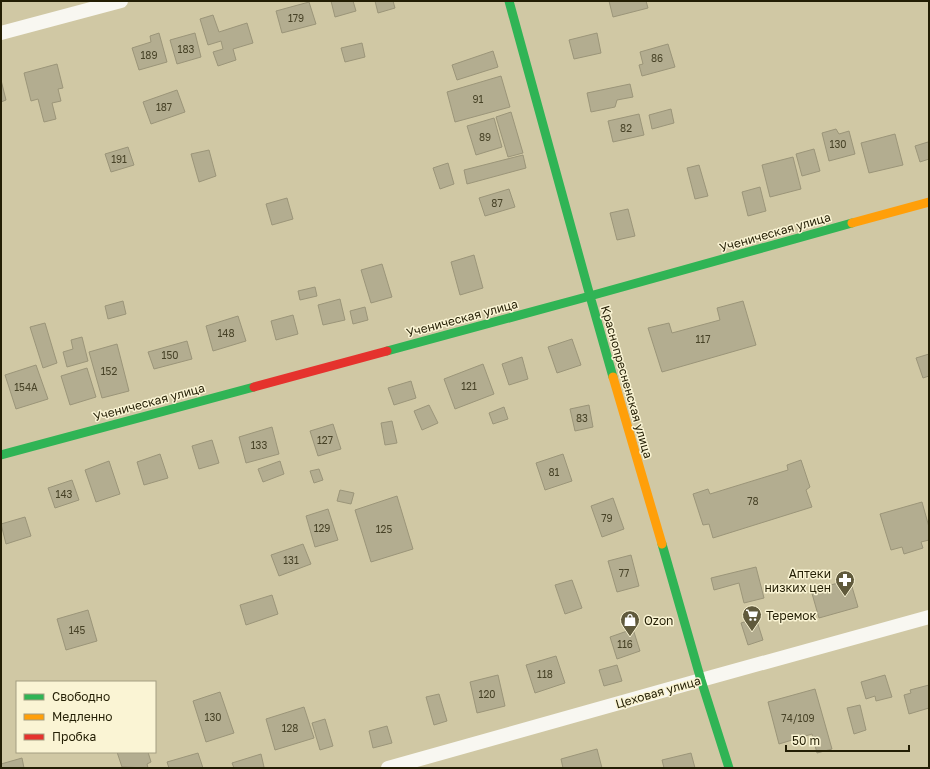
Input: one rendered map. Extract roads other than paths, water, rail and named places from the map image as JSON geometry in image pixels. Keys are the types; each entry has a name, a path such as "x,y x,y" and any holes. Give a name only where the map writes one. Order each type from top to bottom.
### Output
{"street":[{"path":"1,33 120,1"},
{"name":"Краснопресненская улица","path":"509,1 590,296 701,680 729,768"},
{"name":"Ученическая улица","path":"1,455 590,296 929,202"},
{"name":"Цеховая улица","path":"388,768 929,618"}],"place":[{"name":"Аптеки низких цен","path":"845,597"},
{"name":"Теремок","path":"752,632"},
{"name":"Ozon","path":"630,637"}]}
